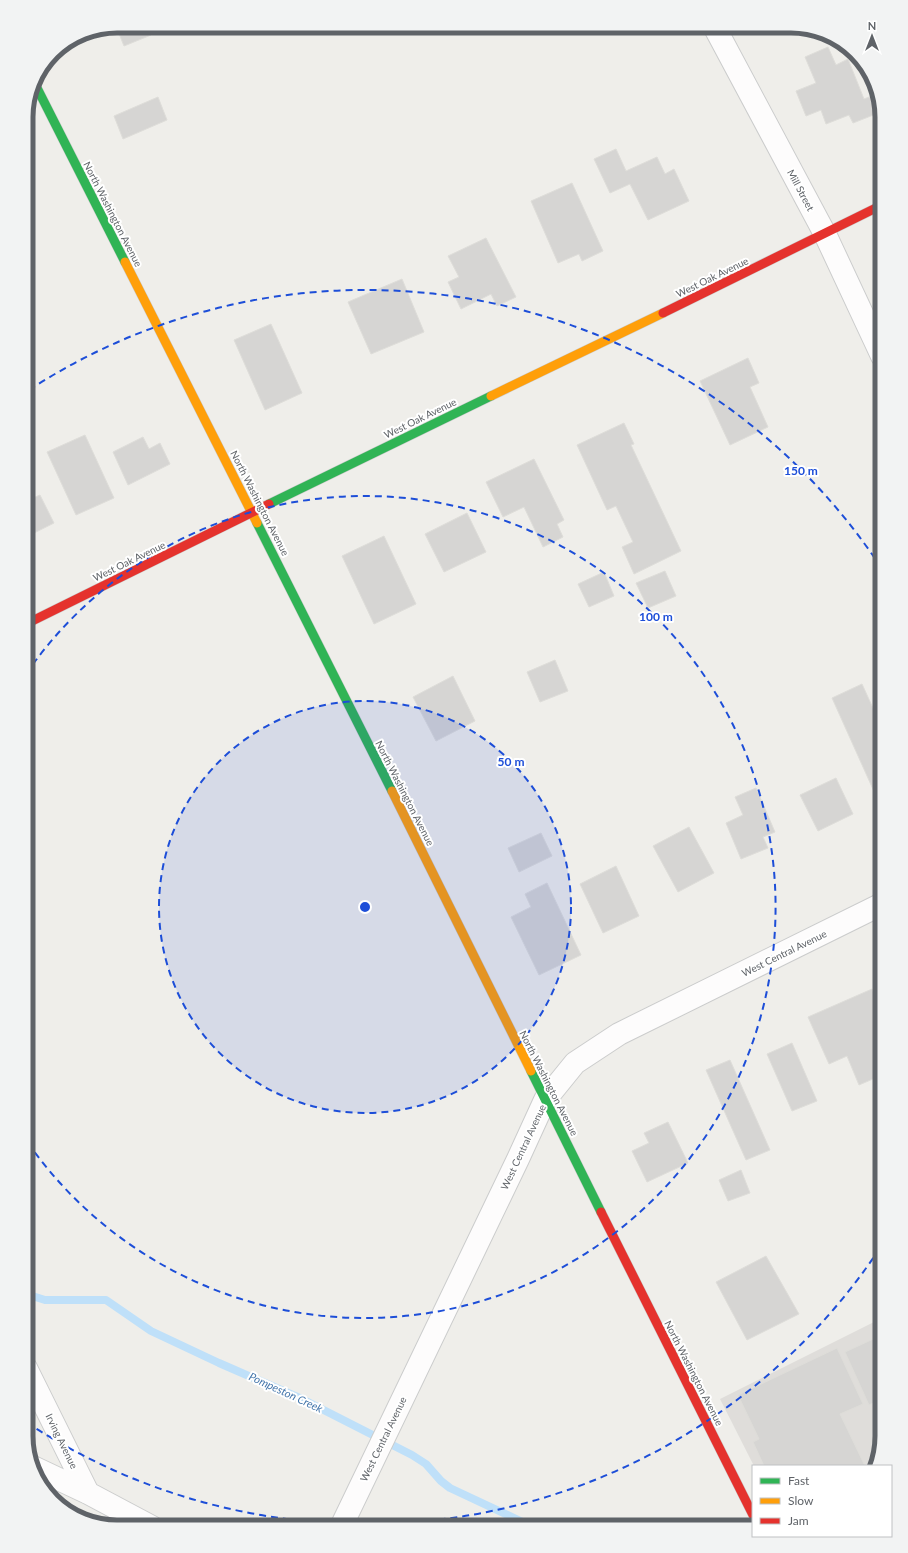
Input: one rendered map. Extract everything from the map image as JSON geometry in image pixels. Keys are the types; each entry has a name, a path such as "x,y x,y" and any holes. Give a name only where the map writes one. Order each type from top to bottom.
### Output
{"street":[{"name":"Mill Street","path":"718,33 825,234 875,341"},
{"name":"North Washington Avenue","path":"38,89 252,512 752,1513"},
{"name":"West Oak Avenue","path":"33,621 252,512 875,209"},
{"name":"West Central Avenue","path":"344,1520 545,1100 575,1063 619,1034 875,907"},
{"name":"Irving Avenue","path":"33,1382 88,1493"},
{"path":"41,1471 88,1493 139,1520"}],"shaded area":[{"path":"875,1322 875,1436 870,1465 753,1465 720,1399"}],"building":[{"path":"119,33 150,33 151,35 124,46"},
{"path":"828,47 836,65 848,59 864,99 872,96 875,114 853,123 849,115 826,124 821,110 806,116 796,91 816,83 805,57"},
{"path":"158,97 167,120 123,139 114,116"},
{"path":"616,149 626,171 657,157 665,174 674,169 689,201 648,220 630,184 610,193 594,159"},
{"path":"572,183 603,251 582,261 579,254 558,263 531,201"},
{"path":"486,238 516,297 497,306 491,294 461,309 448,282 459,277 448,256"},
{"path":"402,279 424,332 371,354 348,302"},
{"path":"271,324 302,393 265,410 234,340"},
{"path":"748,358 759,383 750,387 768,427 730,445 700,381"},
{"path":"624,423 634,444 631,445 681,551 634,574 622,547 633,542 616,506 607,510 577,445"},
{"path":"85,435 114,498 76,515 47,452"},
{"path":"143,437 149,449 160,443 170,464 128,485 113,452"},
{"path":"534,459 564,520 557,524 563,537 543,547 524,507 503,517 486,482"},
{"path":"40,495 54,523 33,534 33,498"},
{"path":"467,513 486,552 444,572 425,534"},
{"path":"384,536 416,604 374,624 342,556"},
{"path":"665,571 676,596 648,608 636,583"},
{"path":"604,572 614,596 589,607 578,584"},
{"path":"555,660 568,691 540,702 527,672"},
{"path":"453,676 475,721 436,741 413,697"},
{"path":"862,684 875,713 875,794 832,698"},
{"path":"836,778 853,814 818,831 800,795"},
{"path":"756,788 775,832 763,837 768,848 741,859 726,823 743,815 735,797"},
{"path":"689,827 714,873 678,892 653,846"},
{"path":"541,833 552,856 519,872 508,848"},
{"path":"616,866 639,916 603,933 580,884"},
{"path":"547,883 581,955 539,975 511,917 531,907 525,894"},
{"path":"872,989 875,996 875,1078 859,1085 847,1056 829,1064 808,1017"},
{"path":"792,1043 817,1101 792,1111 767,1054"},
{"path":"730,1060 770,1150 746,1160 706,1070"},
{"path":"668,1122 688,1163 647,1182 632,1151 649,1143 644,1133"},
{"path":"741,1170 750,1193 728,1201 719,1180"},
{"path":"766,1256 799,1314 747,1340 716,1282"},
{"path":"875,1338 875,1402 869,1405 845,1352"},
{"path":"837,1348 863,1404 840,1414 865,1465 764,1465 753,1442 759,1439 738,1395"}],"waterway":[{"name":"Pompeston Creek","path":"33,1296 45,1300 106,1300 151,1331 219,1363 302,1399 412,1455 426,1464 441,1481 450,1488 518,1520"}],"traffic: fast":[{"path":"38,89 125,262"},
{"path":"269,504 491,396"},
{"path":"257,523 392,791"},
{"path":"531,1071 601,1212"}],"traffic: slow":[{"path":"125,262 257,523"},
{"path":"491,396 663,313"},
{"path":"392,791 531,1071"}],"traffic: jam":[{"path":"663,313 875,208"},
{"path":"33,621 269,504"},
{"path":"601,1212 752,1513"}]}
